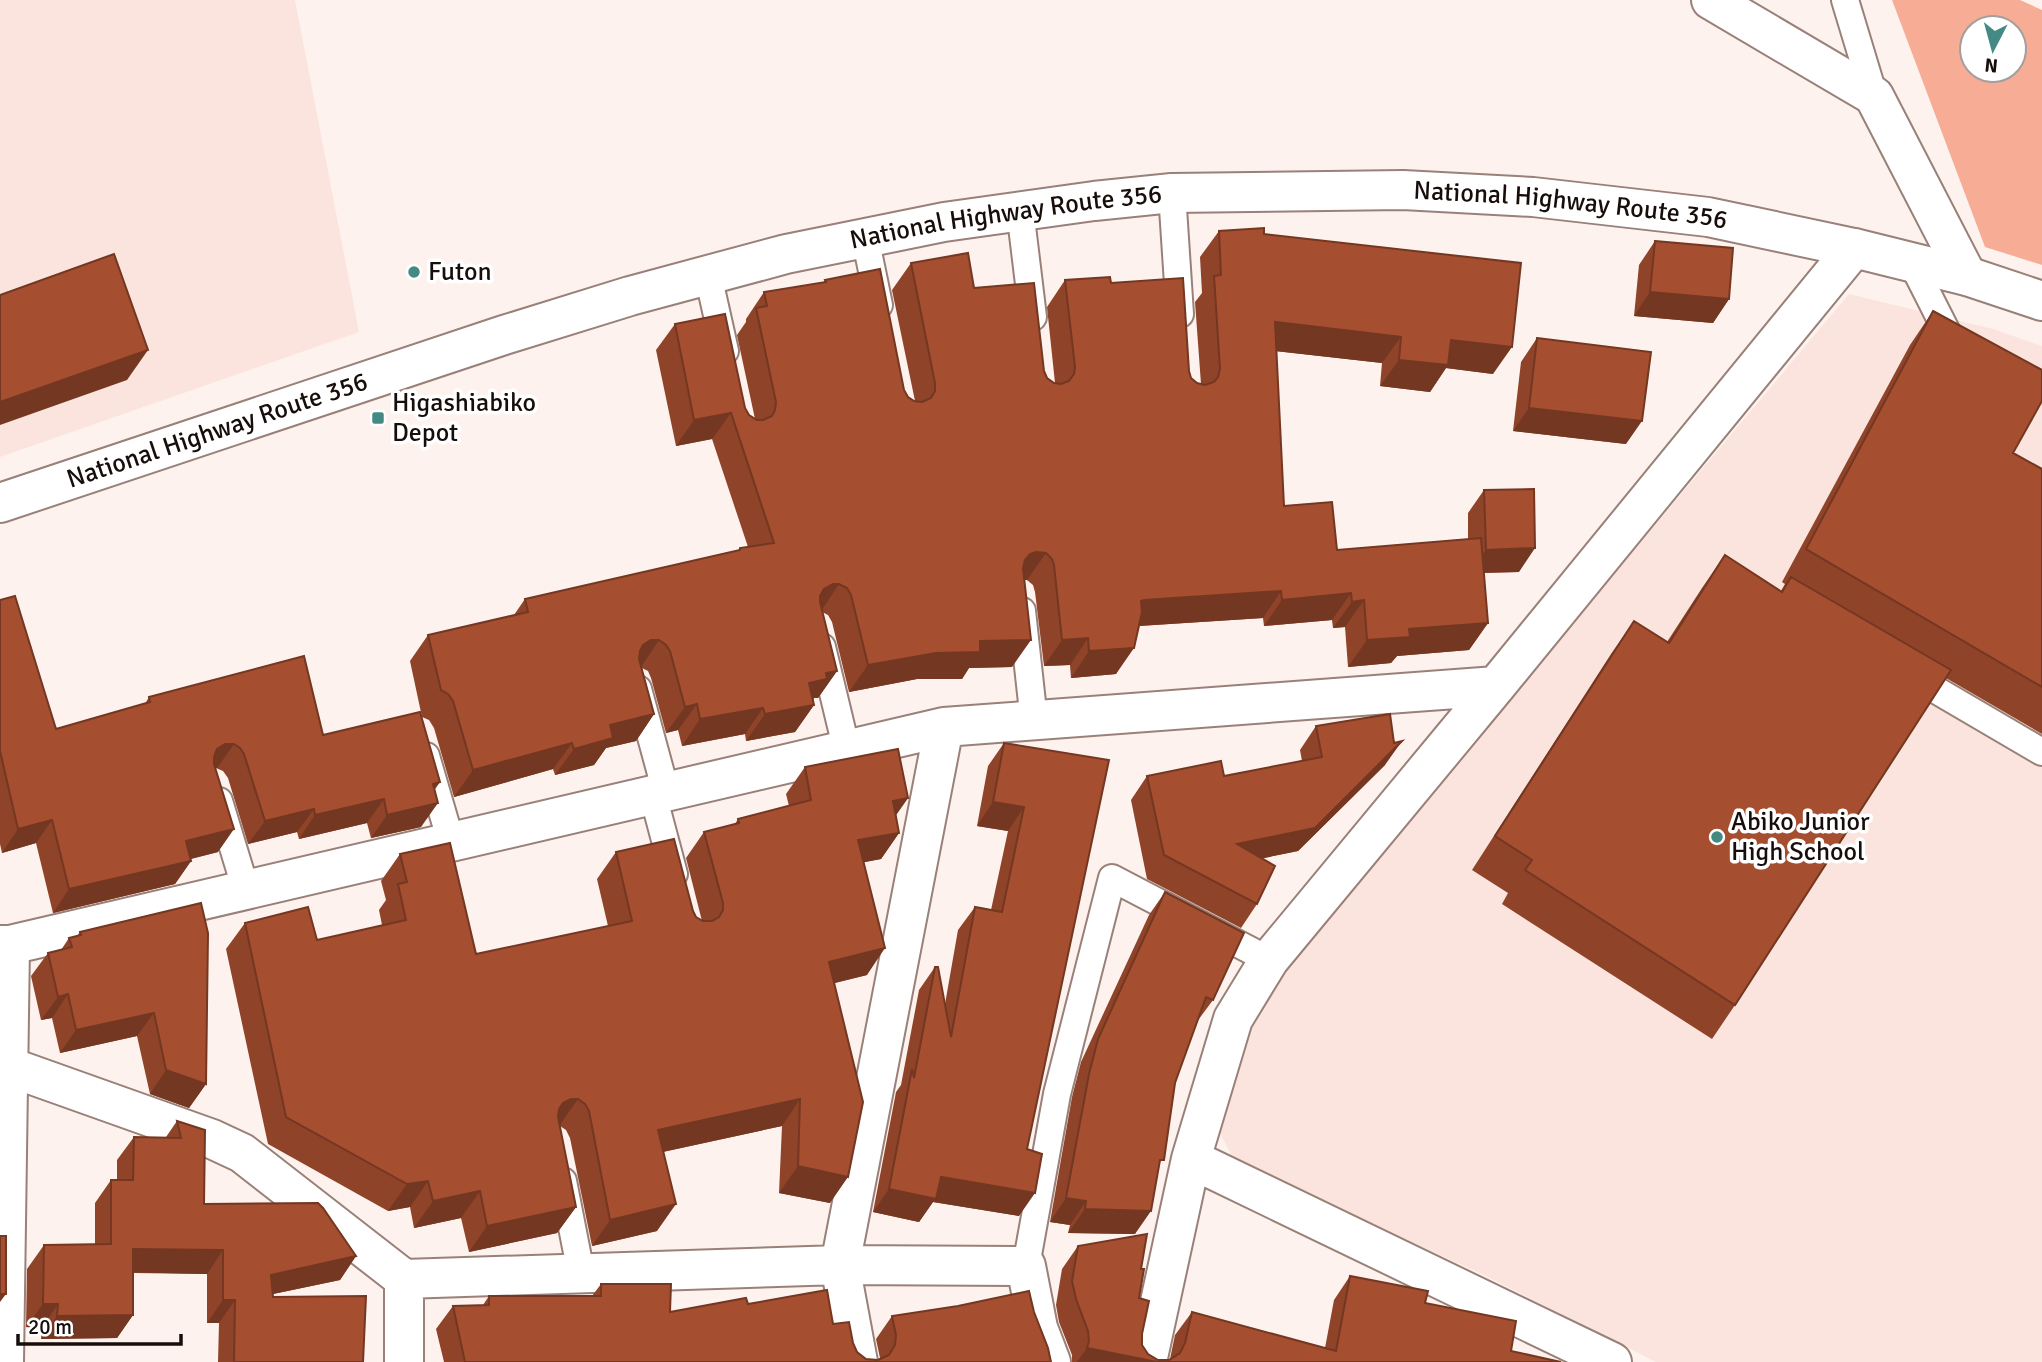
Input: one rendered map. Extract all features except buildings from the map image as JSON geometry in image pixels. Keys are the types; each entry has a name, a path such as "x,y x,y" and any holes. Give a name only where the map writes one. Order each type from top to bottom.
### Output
{"main road":[{"path":"1711,0 1874,96 1967,276"},
{"name":"National Highway Route 356","path":"0,503 517,331 630,296 786,254 865,237 1020,210 1172,193 1403,190 1533,197 1708,217 1912,262 1967,276 2042,301"},
{"path":"1147,1362 1191,1159 1233,1019 1269,960 1854,248"},
{"path":"4,1362 7,1066 5,945 944,727 1496,686"},
{"path":"858,1362 840,1265 944,727"},
{"path":"7,1066 212,1139 242,1153 404,1279 840,1265 1027,1266 1038,1328 1051,1362"},
{"path":"1191,1159 1612,1362"},
{"path":"404,1279 404,1362"}],"lane":[{"path":"1845,0 1874,96"},
{"path":"1172,193 1182,342"},
{"path":"1020,210 1035,342"},
{"path":"865,237 884,332"},
{"path":"1912,262 1954,346 1978,359"},
{"path":"708,275 731,379"},
{"path":"1020,594 1034,721"},
{"path":"817,626 847,751"},
{"path":"1891,664 2042,752"},
{"path":"636,682 679,895"},
{"path":"419,732 451,842"},
{"path":"213,783 246,890"},
{"path":"1027,1266 1057,1094 1112,878 1269,960"},
{"path":"557,1154 581,1273"}],"shaded area":[{"path":"0,0 295,0 359,332 0,457"},
{"path":"1892,0 2020,0 2042,10 2042,265 1985,247"},
{"name":"Abiko Junior High School","path":"1849,294 1993,329 2042,346 2042,1362 1656,1362 1482,1274 1235,1162 1219,1131 1251,1027 1296,953"}],"place":[{"name":"Futon","path":"414,272"},
{"name":"Higashiabiko Depot","path":"378,418"},
{"name":"Abiko Junior High School","path":"1717,837"}]}
